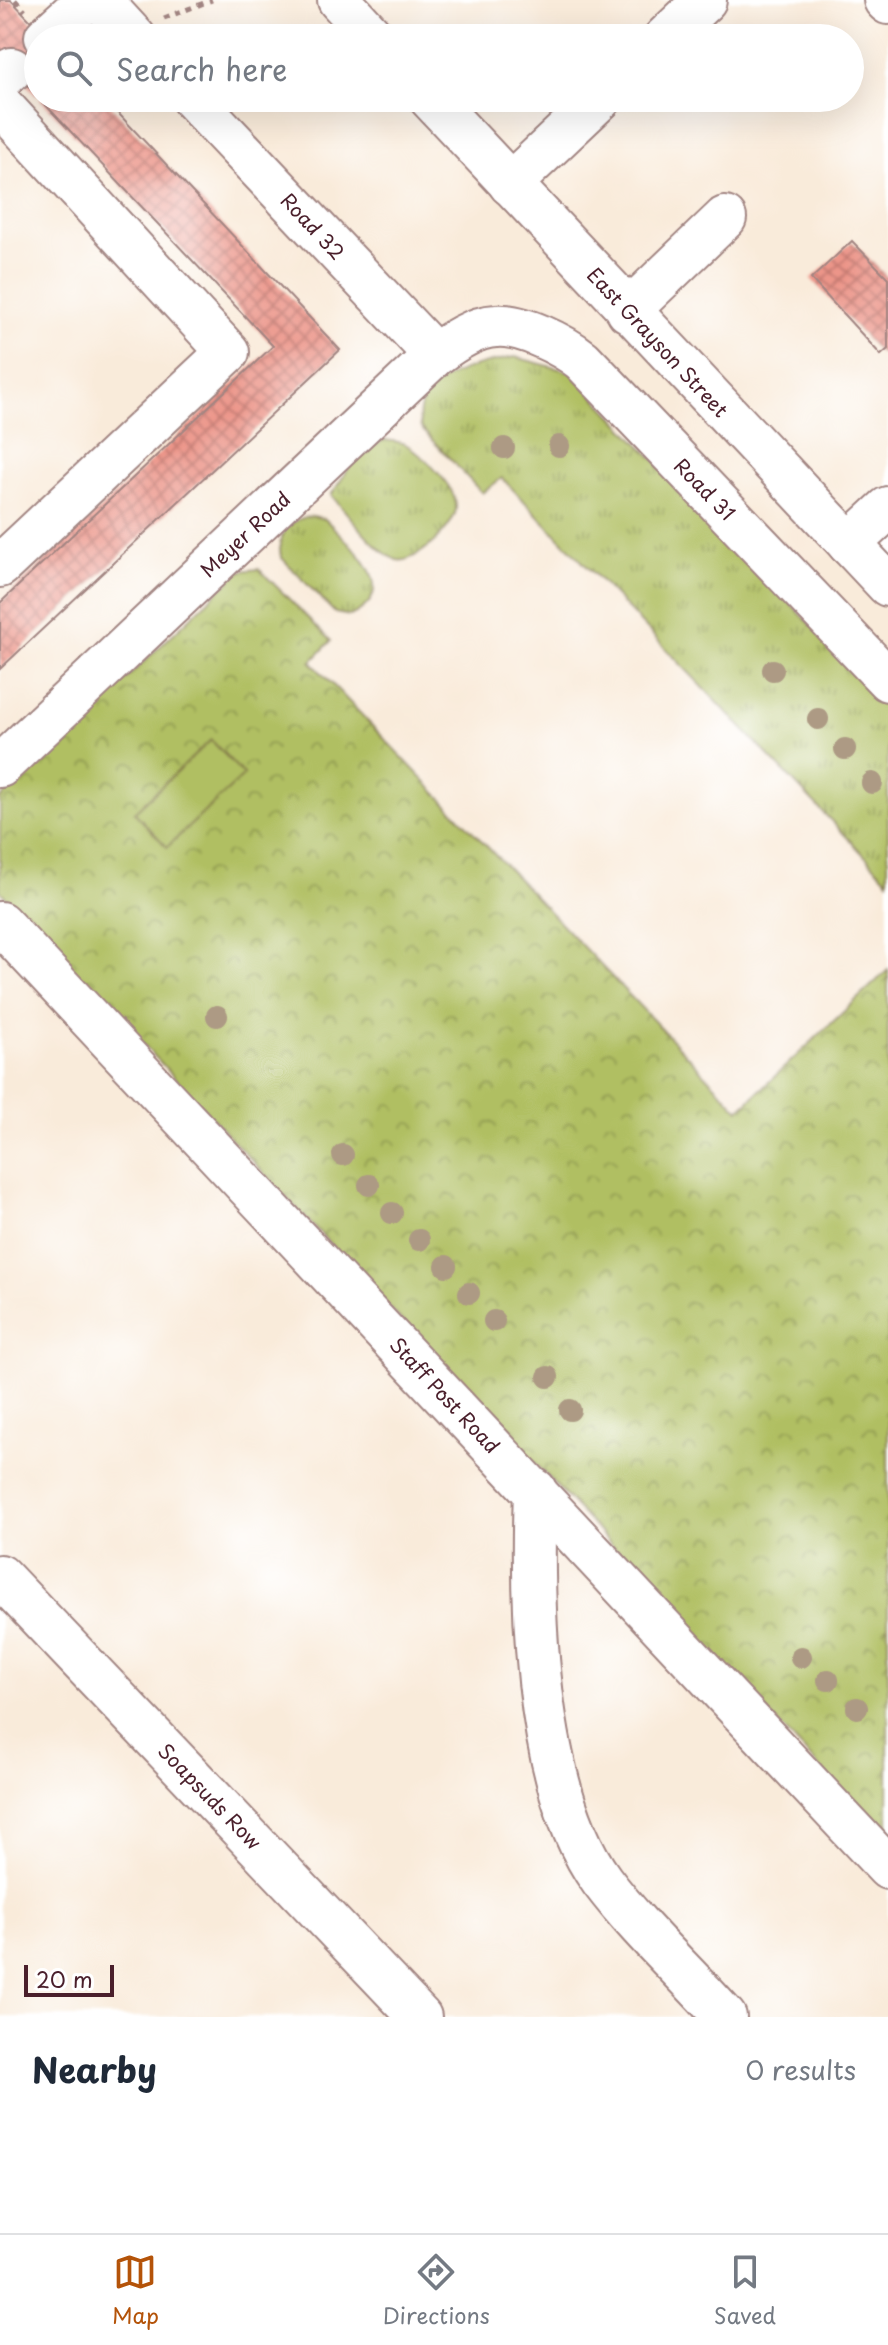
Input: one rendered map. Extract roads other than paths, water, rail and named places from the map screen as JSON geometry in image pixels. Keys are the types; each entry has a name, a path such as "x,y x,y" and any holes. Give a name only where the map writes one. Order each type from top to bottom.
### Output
{"street":[{"path":"60,24 87,0"},
{"path":"100,0 122,24"},
{"path":"339,0 361,24"},
{"path":"680,24 705,0"},
{"path":"4,85 24,109"},
{"path":"0,566 228,352 27,112"},
{"name":"Road 32","path":"205,112 435,355"},
{"name":"East Grayson Street","path":"443,112 888,585"},
{"path":"510,184 586,112"},
{"path":"628,311 725,218"},
{"name":"Meyer Road","path":"0,766 435,355 458,338 496,326 503,327"},
{"name":"Road 31","path":"503,327 522,331 572,352 582,360 888,680"},
{"path":"849,544 888,508"},
{"name":"Staff Post Road","path":"0,923 888,1868"},
{"path":"535,1490 533,1555 546,1735 574,1830 602,1880 725,2017"},
{"name":"Soapsuds Row","path":"0,1576 420,2017"}]}
